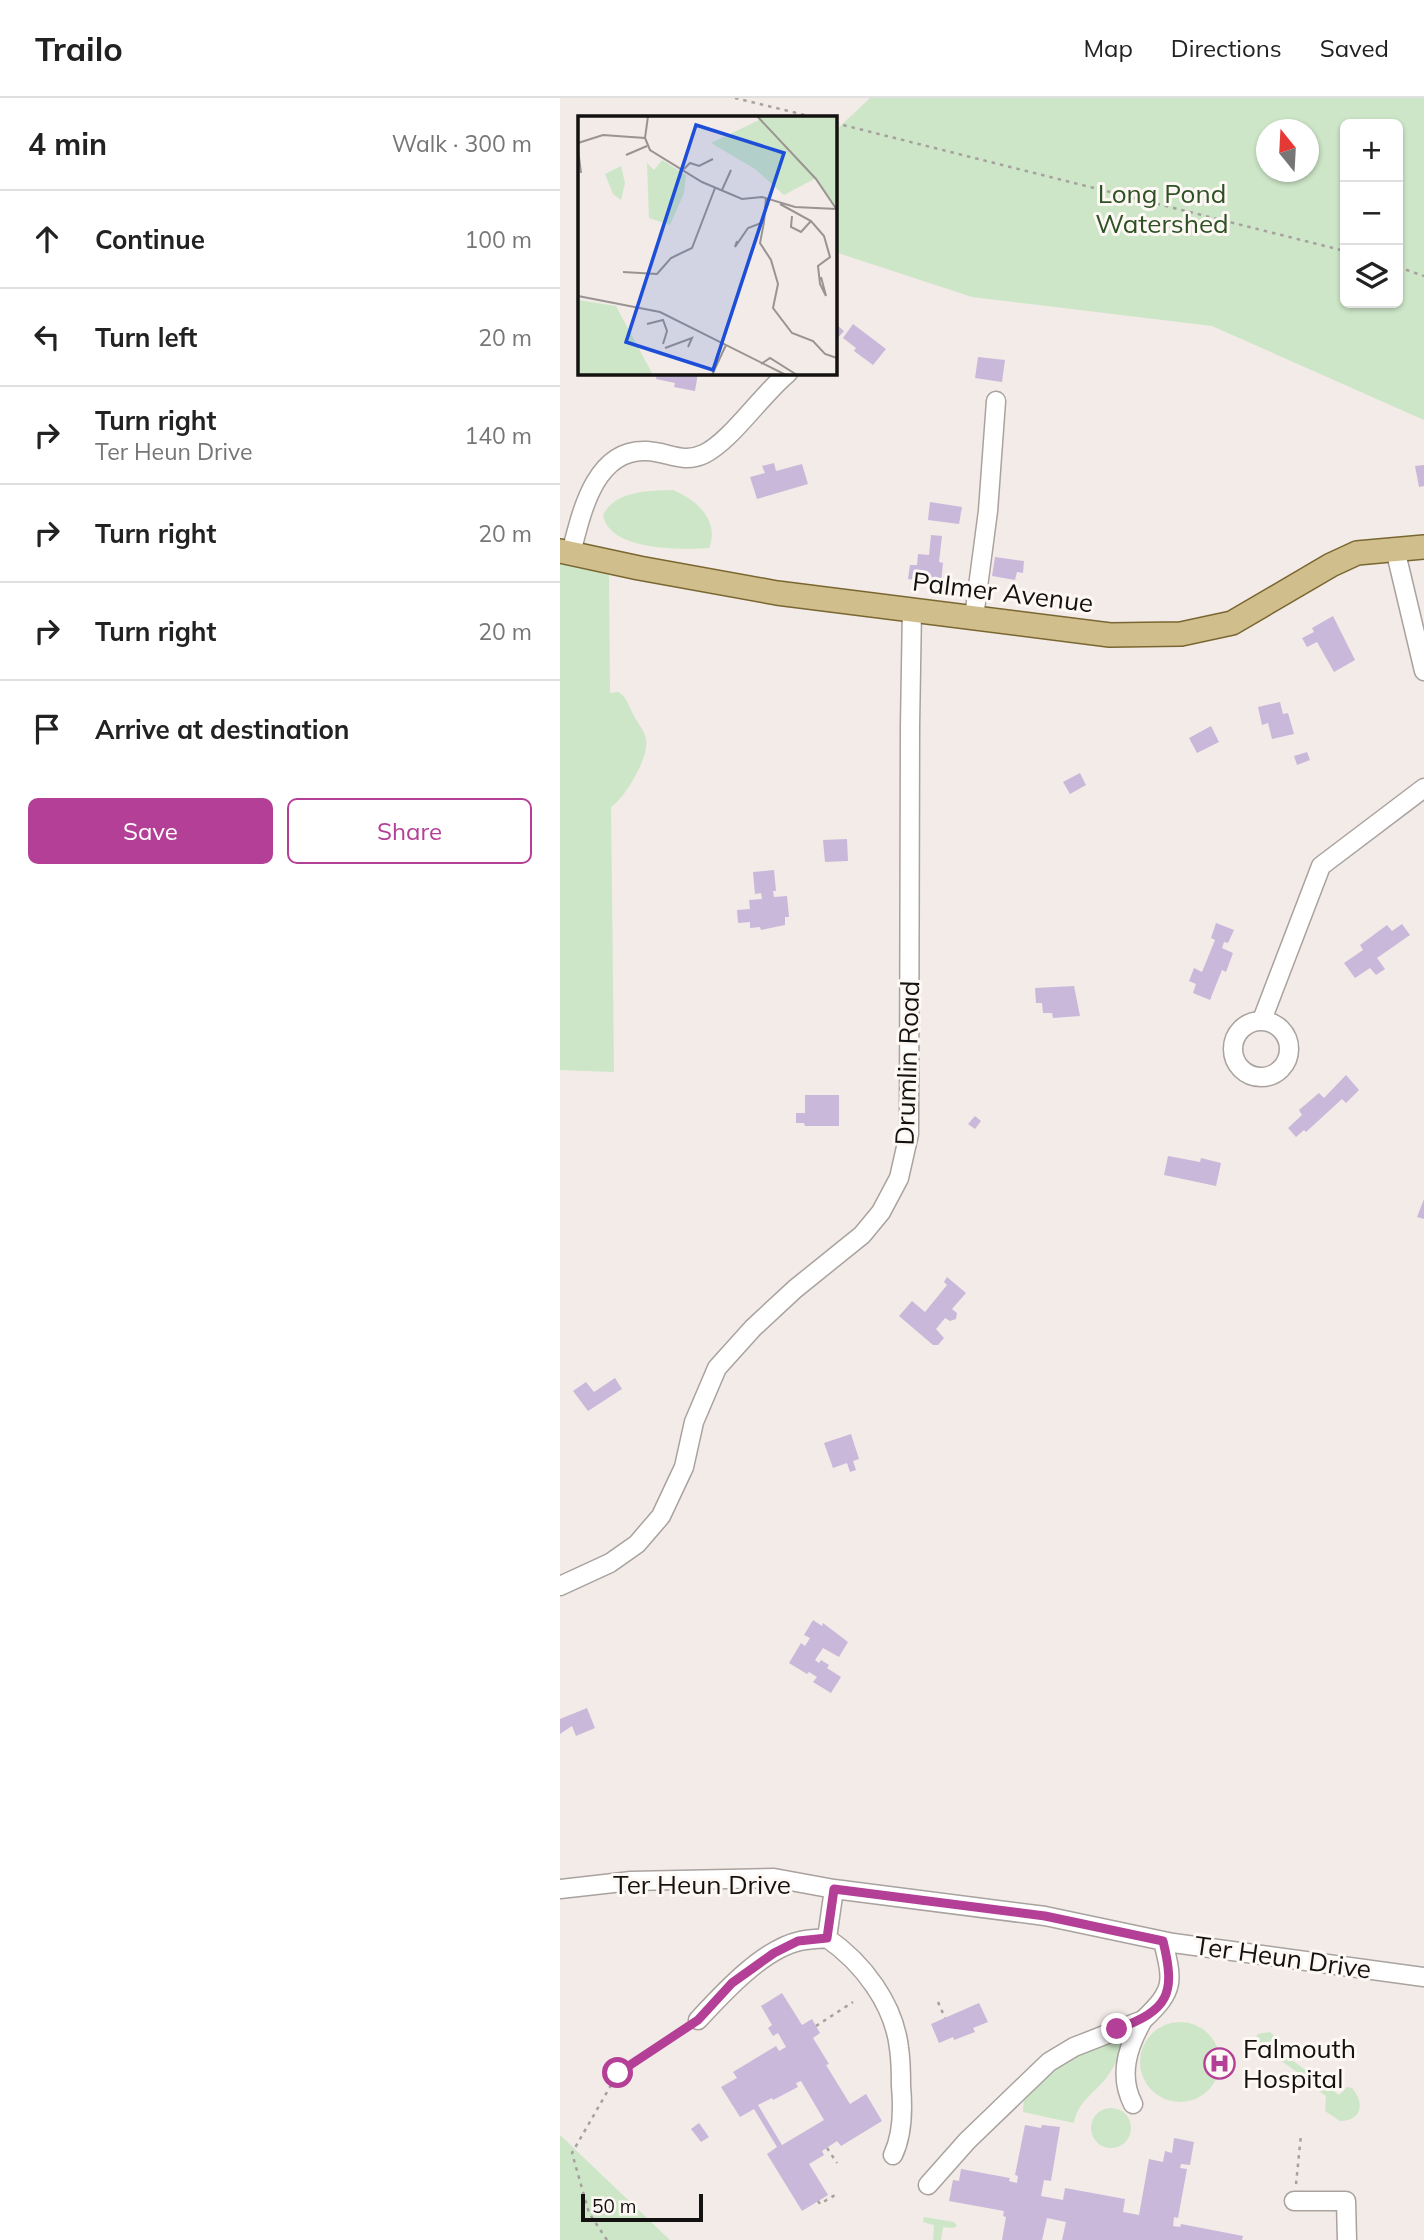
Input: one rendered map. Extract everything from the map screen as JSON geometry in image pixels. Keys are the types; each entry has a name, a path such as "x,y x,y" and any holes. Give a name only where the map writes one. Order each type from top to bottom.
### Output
{"main road":[{"name":"Palmer Avenue","path":"565,552 777,593 1110,635 1181,634 1232,623 1331,565 1357,553 1424,547"}],"street":[{"path":"565,552 585,499 614,460 630,453 647,451 689,459 705,454 719,444 776,382 787,374"},
{"path":"974,617 988,511 996,401"},
{"path":"1395,548 1424,671"},
{"name":"Drumlin Road","path":"560,1586 610,1563 637,1544 661,1516 684,1467 694,1422 717,1368 753,1328 862,1235 881,1212 899,1178 909,1134 912,609"},
{"path":"1262,1020 1321,866 1424,788"},
{"name":"Ter Heun Drive","path":"560,1889 631,1881 774,1878 834,1889 1045,1916 1163,1941 1424,1977"},
{"path":"827,1938 834,1889"},
{"path":"698,2020 732,1983 774,1953 798,1941 827,1938 844,1950 862,1969 886,2004 894,2025 899,2047 902,2098 900,2131 894,2155"},
{"path":"1133,2104 1125,2084 1125,2069 1134,2035 1143,2020 1166,1998 1170,1971 1163,1941"},
{"path":"928,2185 967,2141 1049,2062 1074,2047 1143,2020"},
{"path":"1295,2193 1346,2201 1347,2240"}],"path":[{"path":"735,98 809,116"},
{"path":"836,123 1340,250"},
{"path":"1403,269 1424,276"},
{"path":"816,2026 853,2003"},
{"path":"938,2003 945,2018"},
{"path":"607,2240 589,2213 572,2153 618,2073 698,2020"},
{"path":"1295,2193 1301,2135"},
{"path":"827,2148 837,2163"},
{"path":"818,2201 820,2204 835,2195"}],"green space":[{"name":"Long Pond Watershed","path":"870,98 1424,98 1424,420 1212,326 972,297 836,252 836,130"},
{"path":"673,490 690,499 709,520 712,538 709,548 648,546 618,536 608,527 603,515 616,501 634,494"},
{"path":"560,563 609,575 610,693 618,692 623,696 646,739 644,756 635,776 623,795 611,807 614,1072 560,1070"},
{"path":"1180,2022 1195,2025 1208,2034 1217,2047 1220,2062 1217,2077 1208,2090 1195,2099 1180,2102 1165,2099 1152,2090 1143,2077 1140,2062 1143,2047 1152,2034 1165,2025"},
{"path":"1270,2032 1274,2036 1269,2043 1339,2095 1347,2087 1352,2088 1359,2099 1357,2115 1340,2121 1325,2111 1326,2096 1313,2087 1310,2081 1257,2044 1255,2039 1258,2034"},
{"path":"1123,2036 1126,2042 1115,2064 1083,2103 1074,2123 1023,2112 1024,2098 1048,2074 1075,2056"},
{"path":"1111,2108 1119,2109 1125,2114 1130,2120 1130,2136 1125,2142 1119,2147 1111,2148 1103,2147 1097,2142 1092,2136 1091,2128 1092,2120 1097,2114 1103,2109"},
{"path":"560,2135 670,2240 560,2240"},
{"path":"924,2217 954,2222 957,2226 943,2227 941,2240 933,2240 934,2225 923,2222"}],"building":[{"path":"853,324 886,349 873,365 854,351 856,348 843,338"},
{"path":"836,326 844,331 836,340"},
{"path":"978,357 1005,360 1002,382 975,378"},
{"path":"657,374 698,374 695,391 674,387 675,383 656,379"},
{"path":"774,463 776,471 802,464 808,484 757,499 750,477 765,473 762,466"},
{"path":"1424,465 1424,486 1419,487 1415,466"},
{"path":"930,502 962,507 959,524 928,520"},
{"path":"931,535 942,536 939,562 943,563 941,583 908,579 910,565 917,565 918,554 929,555"},
{"path":"995,557 1024,561 1023,573 1017,572 1015,580 992,576"},
{"path":"1333,616 1355,660 1334,672 1317,642 1307,647 1302,638 1314,632 1312,628"},
{"path":"1280,702 1283,714 1288,713 1294,734 1272,739 1268,723 1262,725 1258,707"},
{"path":"1211,726 1219,742 1197,753 1189,738"},
{"path":"1307,752 1310,760 1297,765 1294,756"},
{"path":"1080,773 1086,785 1070,794 1063,782"},
{"path":"847,839 848,861 825,862 823,840"},
{"path":"774,870 774,897 787,896 789,917 785,917 785,925 761,930 760,927 750,928 750,922 738,923 737,910 750,909 749,900 762,899 761,893 755,894 753,872"},
{"path":"1216,923 1234,930 1228,943 1224,942 1222,948 1233,953 1226,972 1222,970 1210,1000 1193,993 1196,984 1189,981 1194,968 1202,972 1215,940 1211,938"},
{"path":"1402,924 1410,935 1377,958 1385,969 1376,975 1370,968 1355,978 1344,963 1363,950 1360,945 1387,925 1392,931"},
{"path":"1074,986 1080,1016 1053,1018 1052,1013 1043,1013 1042,1003 1036,1003 1035,988"},
{"path":"1346,1075 1359,1090 1346,1103 1342,1099 1306,1132 1304,1130 1296,1137 1288,1128 1302,1115 1299,1110 1319,1093 1324,1098"},
{"path":"805,1095 839,1095 839,1126 805,1126 804,1123 796,1123 796,1113 805,1113"},
{"path":"975,1116 981,1121 975,1129 968,1124"},
{"path":"1168,1156 1200,1162 1201,1158 1221,1163 1216,1186 1164,1175"},
{"path":"1424,1199 1424,1219 1417,1217"},
{"path":"947,1277 966,1293 952,1309 957,1313 956,1319 950,1321 945,1318 936,1329 944,1338 938,1345 933,1345 899,1316 912,1301 925,1312 947,1285 944,1282"},
{"path":"615,1378 622,1389 588,1411 573,1391 586,1382 594,1392"},
{"path":"851,1434 859,1459 853,1461 856,1470 850,1472 847,1463 833,1468 824,1443"},
{"path":"813,1620 822,1626 823,1623 848,1642 839,1657 823,1648 815,1660 829,1665 827,1668 841,1677 831,1693 813,1682 817,1677 789,1663 801,1643 805,1646 810,1638 804,1635"},
{"path":"587,1708 595,1728 576,1736 572,1726 560,1734 560,1719"},
{"path":"782,1993 802,2025 812,2019 820,2033 813,2038 850,2104 866,2094 882,2121 841,2146 837,2141 822,2151 824,2155 809,2164 828,2195 802,2211 767,2154 777,2147 754,2109 740,2117 721,2087 737,2078 733,2072 776,2046 779,2051 786,2047 778,2033 773,2036 768,2028 772,2025 761,2006","holes":["801,2081 824,2120 782,2145 758,2105 798,2087 796,2083"]},
{"path":"979,2003 988,2022 973,2028 975,2032 939,2043 931,2024"},
{"path":"699,2123 709,2137 701,2142 691,2129"},
{"path":"1025,2125 1060,2127 1051,2181 1044,2180 1041,2196 1063,2200 1065,2188 1125,2199 1123,2212 1139,2215 1149,2159 1163,2162 1165,2151 1172,2153 1174,2138 1194,2142 1190,2165 1181,2164 1180,2168 1187,2169 1178,2218 1174,2217 1173,2226 1180,2227 1181,2224 1243,2236 1242,2240 1062,2240 1066,2222 1047,2218 1042,2240 1002,2240 1006,2217 1003,2216 1004,2211 949,2201 953,2180 959,2181 961,2169 1010,2178 1009,2181 1017,2183 1018,2176 1015,2175"}],"place":[{"name":"Falmouth Hospital","path":"1220,2063"}],"route":[{"path":"618,2073 698,2020 732,1983 774,1953 798,1941 827,1938 834,1889 1045,1916 1163,1941 1170,1971 1166,1998 1143,2020 1117,2029"}]}
